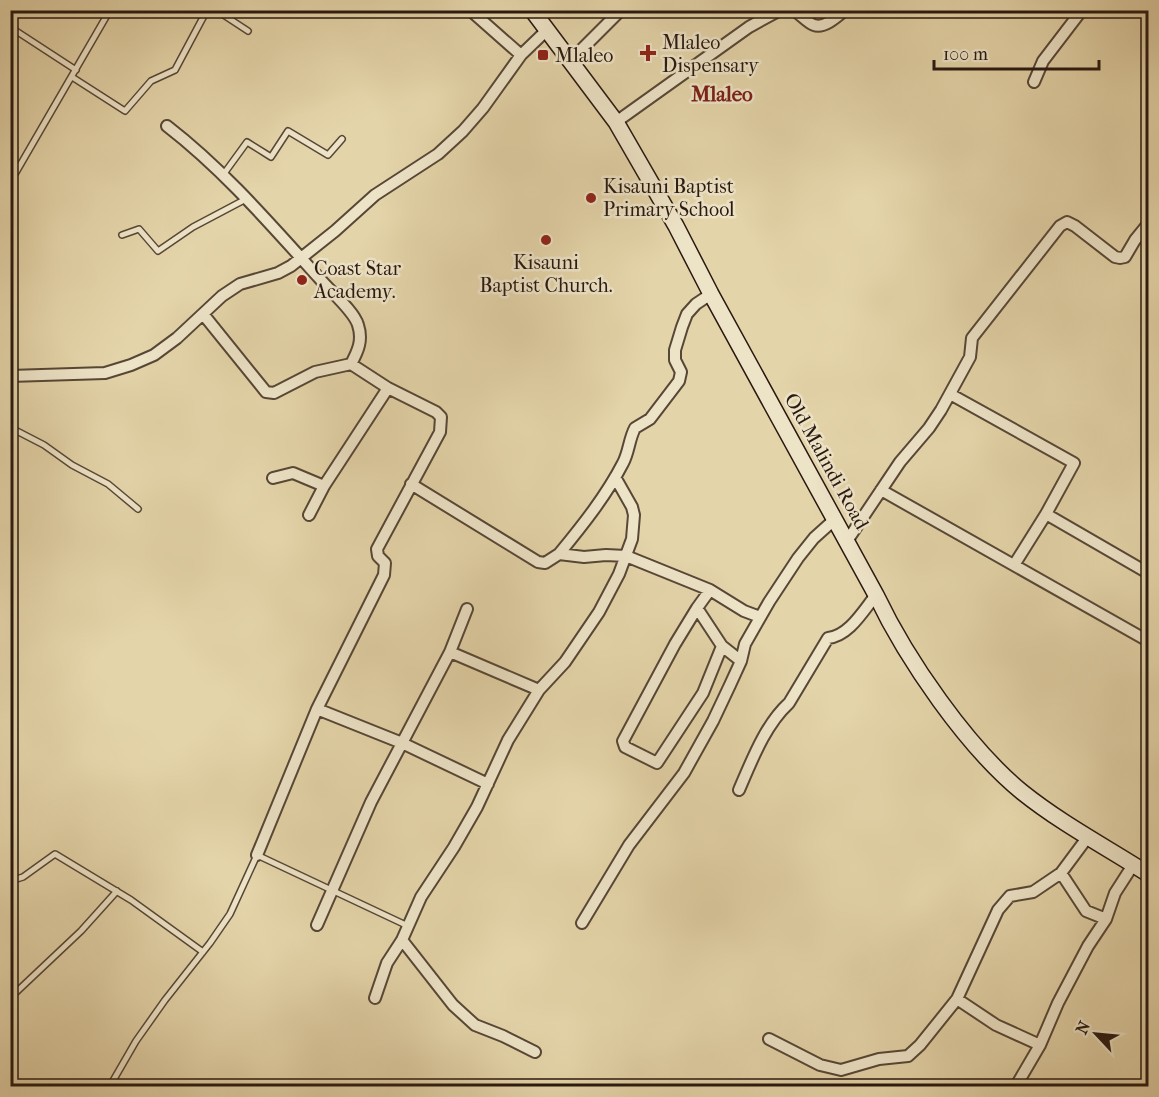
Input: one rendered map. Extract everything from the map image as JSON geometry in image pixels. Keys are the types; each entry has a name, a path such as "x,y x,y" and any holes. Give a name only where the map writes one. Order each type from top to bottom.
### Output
{"main road":[{"name":"Old Malindi Road","path":"532,10 616,122 676,226 711,294 813,477 890,625 955,719 1002,773 1022,792 1087,838 1149,874"}],"street":[{"path":"470,10 521,55"},
{"path":"571,60 621,10"},
{"path":"616,122 749,27 780,10"},
{"path":"794,10 818,26 829,22 845,10"},
{"path":"1034,82 1043,61 1082,10"},
{"path":"10,376 105,373 154,355 177,338 222,296 240,284 278,273 291,266 375,195 438,154 483,108 521,55 547,30"},
{"path":"167,126 196,148 246,199 358,322 361,337 358,352 351,364"},
{"path":"847,541 900,462 929,428 950,394 970,357 972,338 1059,226 1067,222 1075,226 1115,257 1120,258 1125,257 1149,224"},
{"path":"411,484 538,562 545,563 559,554 581,528 615,477 628,452 635,428 650,419 680,381 681,372 675,360 675,350 682,327 692,309 711,294"},
{"path":"203,314 266,392 274,393 315,372 351,364 388,388 436,411 441,417 440,432 376,549 378,556 385,563 384,575 317,708 257,855"},
{"path":"309,515 324,486 388,388"},
{"path":"950,394 1074,464 1014,566"},
{"path":"273,478 293,473 324,486"},
{"path":"375,998 387,963 402,940 422,897 454,848 508,740 539,690 565,662 599,612 619,574 632,540 634,515 615,477"},
{"path":"881,489 1149,641"},
{"path":"1046,514 1149,573"},
{"path":"582,923 629,845 684,773 713,721 741,661 745,645 760,617 798,558 814,538 834,520"},
{"path":"559,554 584,557 626,556 710,590 744,611 760,617"},
{"path":"710,590 697,608 631,725 623,741 625,747 657,762 703,693 722,646"},
{"path":"739,790 756,751 781,710 789,703 828,638 836,637 847,630 876,595"},
{"path":"697,608 722,646 741,661"},
{"path":"317,925 371,802 450,652 467,609"},
{"path":"450,652 539,690"},
{"path":"317,708 402,743 488,784"},
{"path":"769,1039 820,1065 841,1070 879,1059 909,1056 957,999 998,910 1010,896 1033,892 1061,873 1087,838"},
{"path":"1016,1086 1040,1045 1088,946 1106,919 1115,893 1134,865"},
{"path":"1061,873 1086,911 1106,919"},
{"path":"402,940 453,1005 475,1025 536,1052"},
{"path":"957,999 996,1025 1040,1045"}],"lane":[{"path":"15,174 110,10"},
{"path":"72,77 125,111 151,81 175,70 207,10"},
{"path":"216,10 248,30"},
{"path":"10,27 76,70"},
{"path":"223,176 247,142 271,157 288,132 328,155 342,139"},
{"path":"122,235 139,229 158,251 193,226 246,199"},
{"path":"10,425 72,465 108,484 138,509"},
{"path":"10,881 23,877 55,854 117,891 203,952"},
{"path":"110,1086 136,1041 230,914 257,855 408,926"},
{"path":"10,998 81,931 117,891"}],"place":[{"name":"Mlaleo Dispensary","path":"648,53"},
{"name":"Mlaleo","path":"543,55"},
{"name":"Kisauni Baptist Primary School","path":"591,198"},
{"name":"Kisauni Baptist Church.","path":"546,240"},
{"name":"Coast Star Academy.","path":"302,280"}],"district":[{"name":"Mlaleo","path":"722,94"}]}
